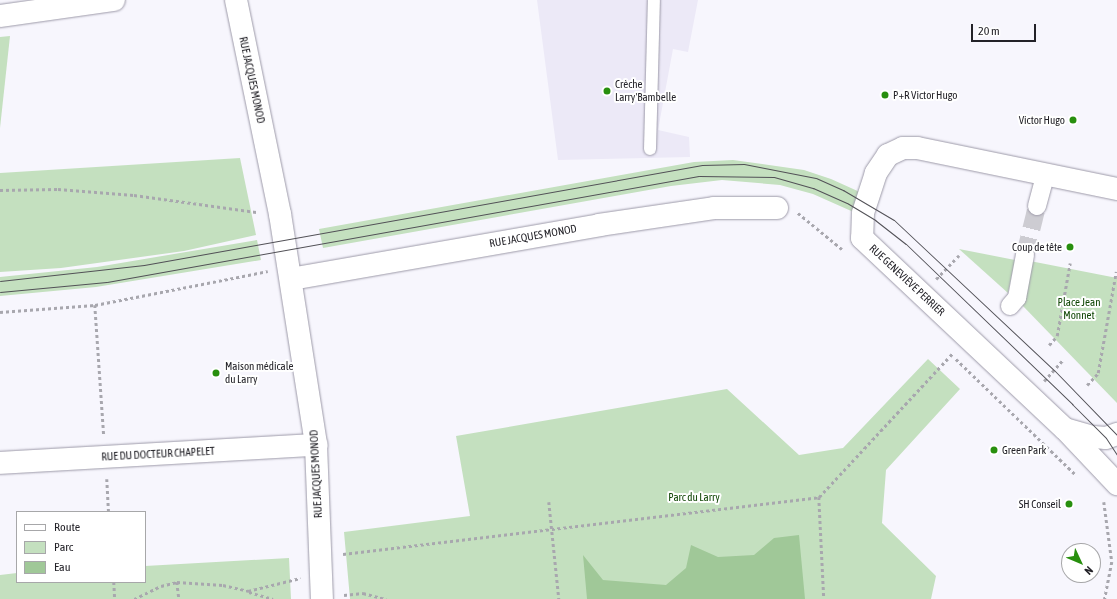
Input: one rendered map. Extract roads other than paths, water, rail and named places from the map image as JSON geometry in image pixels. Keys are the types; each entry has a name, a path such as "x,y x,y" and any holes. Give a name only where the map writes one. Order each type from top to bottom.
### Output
{"street":[{"path":"0,16 114,0"},
{"name":"RUE JACQUES MONOD","path":"236,0 280,214 316,445 322,599"},
{"name":"RUE GENEVIÈVE PERRIER","path":"1117,189 917,148 903,148 895,150 883,160 876,172 863,213 862,238 1065,429 1117,484"},
{"path":"1037,206 1043,183"},
{"name":"RUE JACQUES MONOD","path":"291,279 599,225 707,209 777,208"},
{"path":"1010,306 1017,298 1025,255"},
{"name":"RUE GENEVIÈVE PERRIER","path":"1065,429 1093,437 1106,438 1117,434"},
{"name":"RUE DU DOCTEUR CHAPELET","path":"0,463 316,445"}],"lane":[{"path":"650,150 654,0"}],"water":[{"path":"799,535 805,599 587,599 583,555 603,580 666,585 686,568 691,545 718,557 754,555 774,538"}],"tunnel":[{"path":"1025,255 1037,206"}],"tram line":[{"path":"0,281 144,265 702,165 744,164 816,178 843,190 894,220 1054,370 1117,435"},
{"path":"0,292 107,282 699,176 774,177 813,188 847,203 875,220 906,244 1072,404 1106,438 1117,455"}],"place":[{"name":"Crèche Larry'Bambelle","path":"607,91"},
{"name":"P+R Victor Hugo","path":"885,95"},
{"name":"Victor Hugo","path":"1073,120"},
{"name":"Coup de tête","path":"1070,247"},
{"name":"Maison médicale du Larry","path":"216,373"},
{"name":"Green Park","path":"994,450"},
{"name":"SH Conseil","path":"1069,504"}],"park label":[{"name":"Place Jean Monnet","path":"1079,309"},
{"name":"Parc du Larry","path":"694,497"}]}
